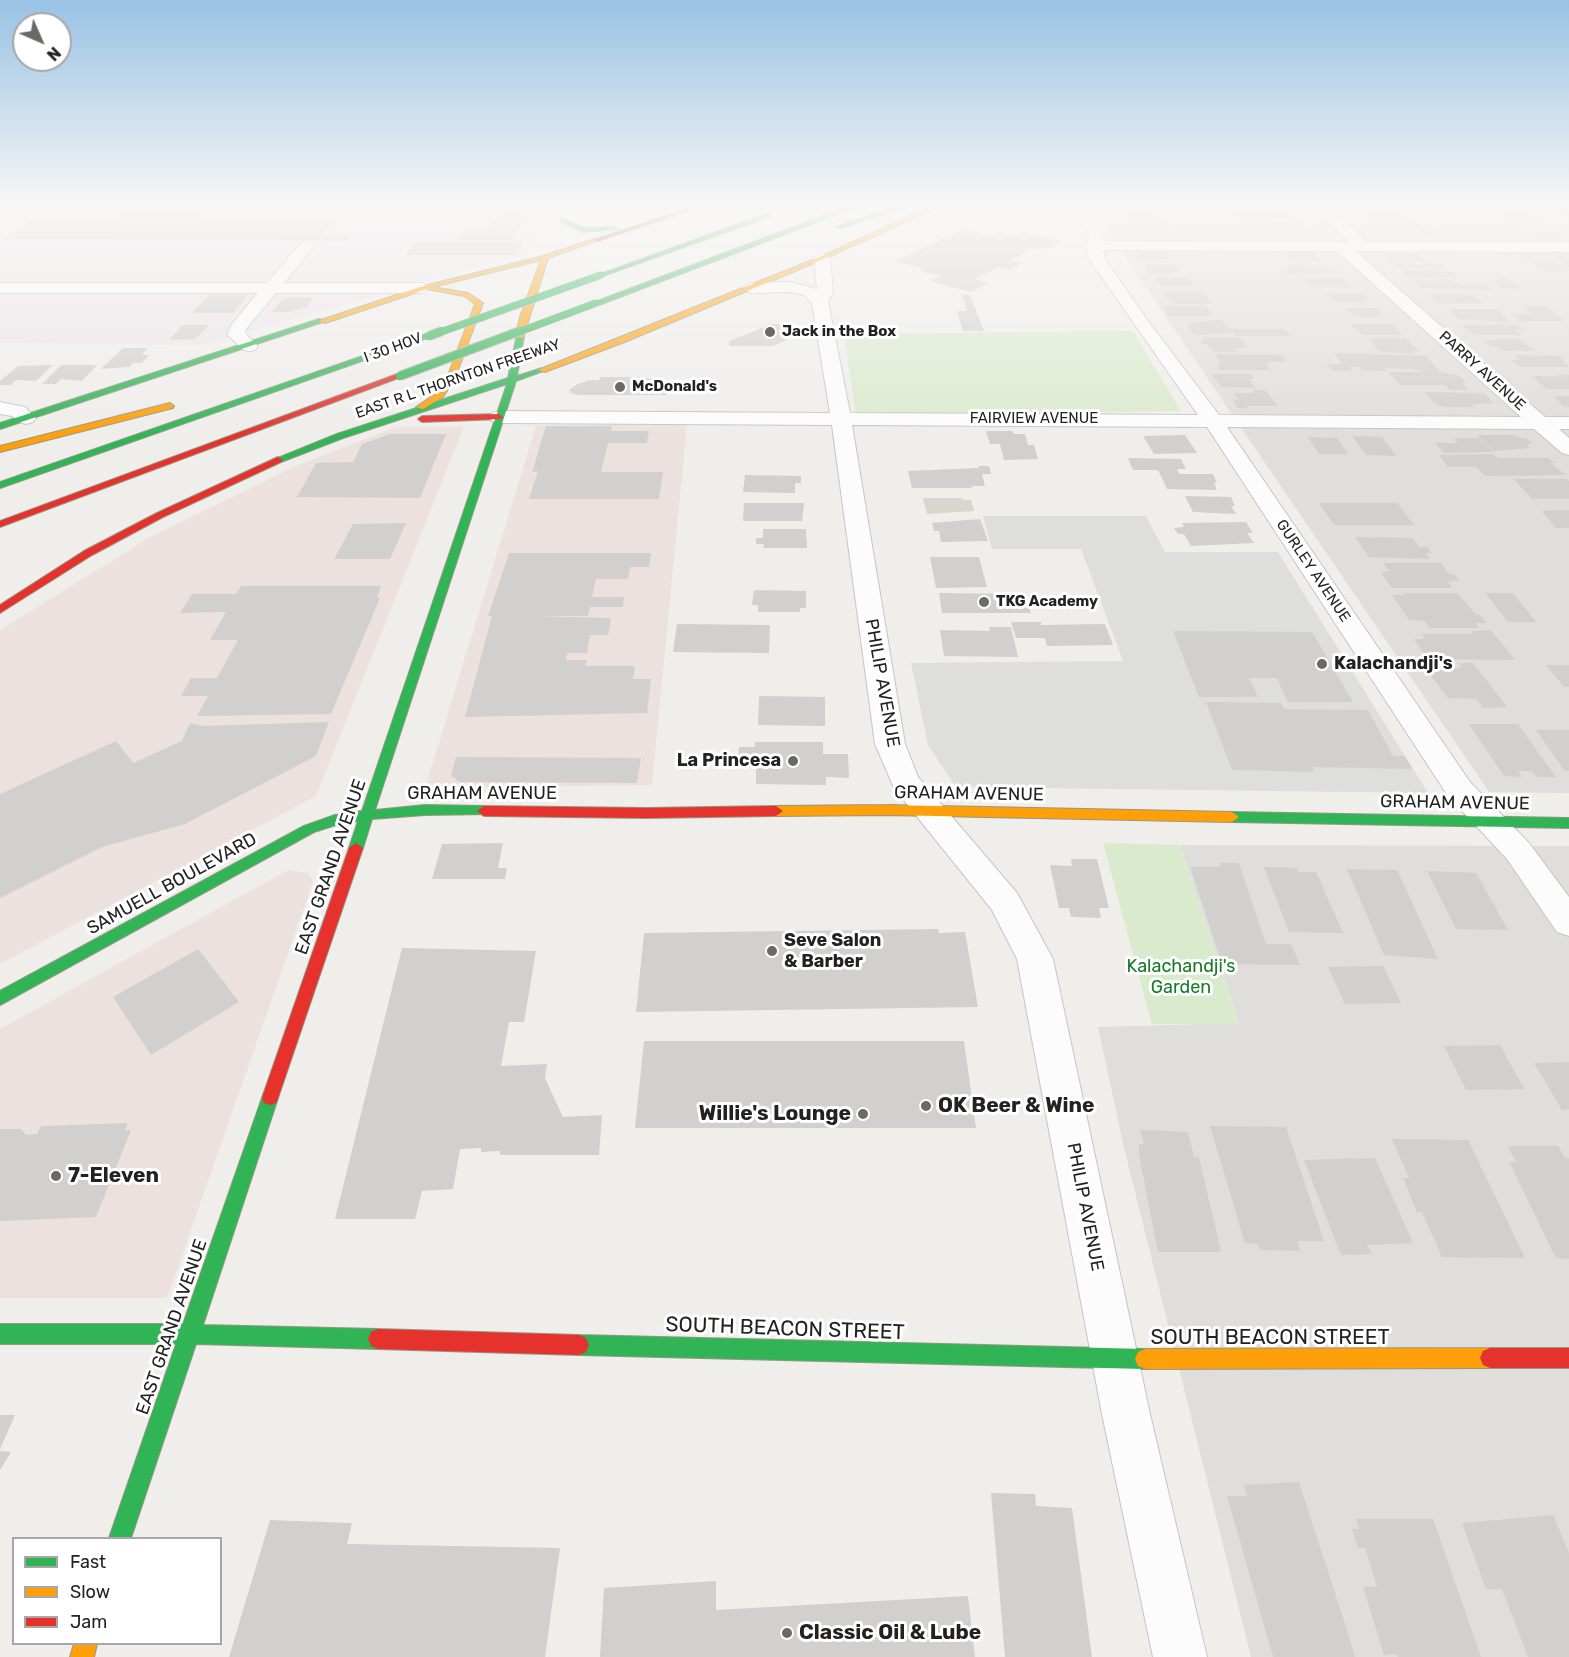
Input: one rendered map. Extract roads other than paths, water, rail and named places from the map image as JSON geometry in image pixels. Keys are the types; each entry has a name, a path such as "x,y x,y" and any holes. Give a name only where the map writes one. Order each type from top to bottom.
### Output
{"main road":[{"path":"0,426 445,282"},
{"name":"EAST GRAND AVENUE","path":"121,1537 188,1334 368,815 512,381 524,317 536,282"},
{"name":"EAST R L THORNTON FREEWAY","path":"0,524 400,376 614,282"},
{"name":"I 30 HOV","path":"56,488 616,282"},
{"name":"I 30 HOV","path":"598,289 617,282"},
{"name":"EAST R L THORNTON FREEWAY","path":"0,485 429,336 598,289 652,282"},
{"path":"645,285 654,282"},
{"name":"EAST R L THORNTON FREEWAY","path":"0,610 88,553 190,500 295,453 512,381 764,282"},
{"path":"393,419 440,395 451,378 479,303 466,294 422,288"},
{"name":"I 30 HOV","path":"239,417 422,353"},
{"path":"234,388 370,357"},
{"path":"0,449 178,403"},
{"path":"393,419 499,417"},
{"name":"GRAHAM AVENUE","path":"368,815 425,810 646,813 887,810 932,813 1569,823"},
{"name":"SAMUELL BOULEVARD","path":"0,999 309,829 335,820 368,815"},
{"name":"SOUTH BEACON STREET","path":"0,1334 188,1334 1115,1359 1569,1358"}],"street":[{"path":"249,346 236,334 238,328 274,282"},
{"name":"PHILIP AVENUE","path":"824,282 825,293 820,301 841,418 890,744 905,781 1005,902 1035,959 1115,1359 1180,1657"},
{"name":"GURLEY AVENUE","path":"1113,282 1212,420 1459,789 1518,851 1569,924"},
{"name":"PARRY AVENUE","path":"1382,282 1569,449"},
{"path":"750,288 790,287 810,292 820,301"},
{"path":"0,288 422,288"},
{"path":"0,408 18,411 26,418"},
{"name":"FAIRVIEW AVENUE","path":"499,417 1569,423"}],"place":[{"name":"Jack in the Box","path":"770,332"},
{"name":"McDonald's","path":"620,387"},
{"name":"TKG Academy","path":"984,602"},
{"name":"Kalachandji's","path":"1322,664"},
{"name":"La Princesa","path":"793,761"},
{"name":"Seve Salon & Barber","path":"772,951"},
{"name":"OK Beer & Wine","path":"926,1106"},
{"name":"Willie's Lounge","path":"863,1114"},
{"name":"7-Eleven","path":"56,1176"},
{"name":"Classic Oil & Lube","path":"787,1633"}],"park label":[{"name":"Kalachandji's Garden","path":"1181,977"}]}
